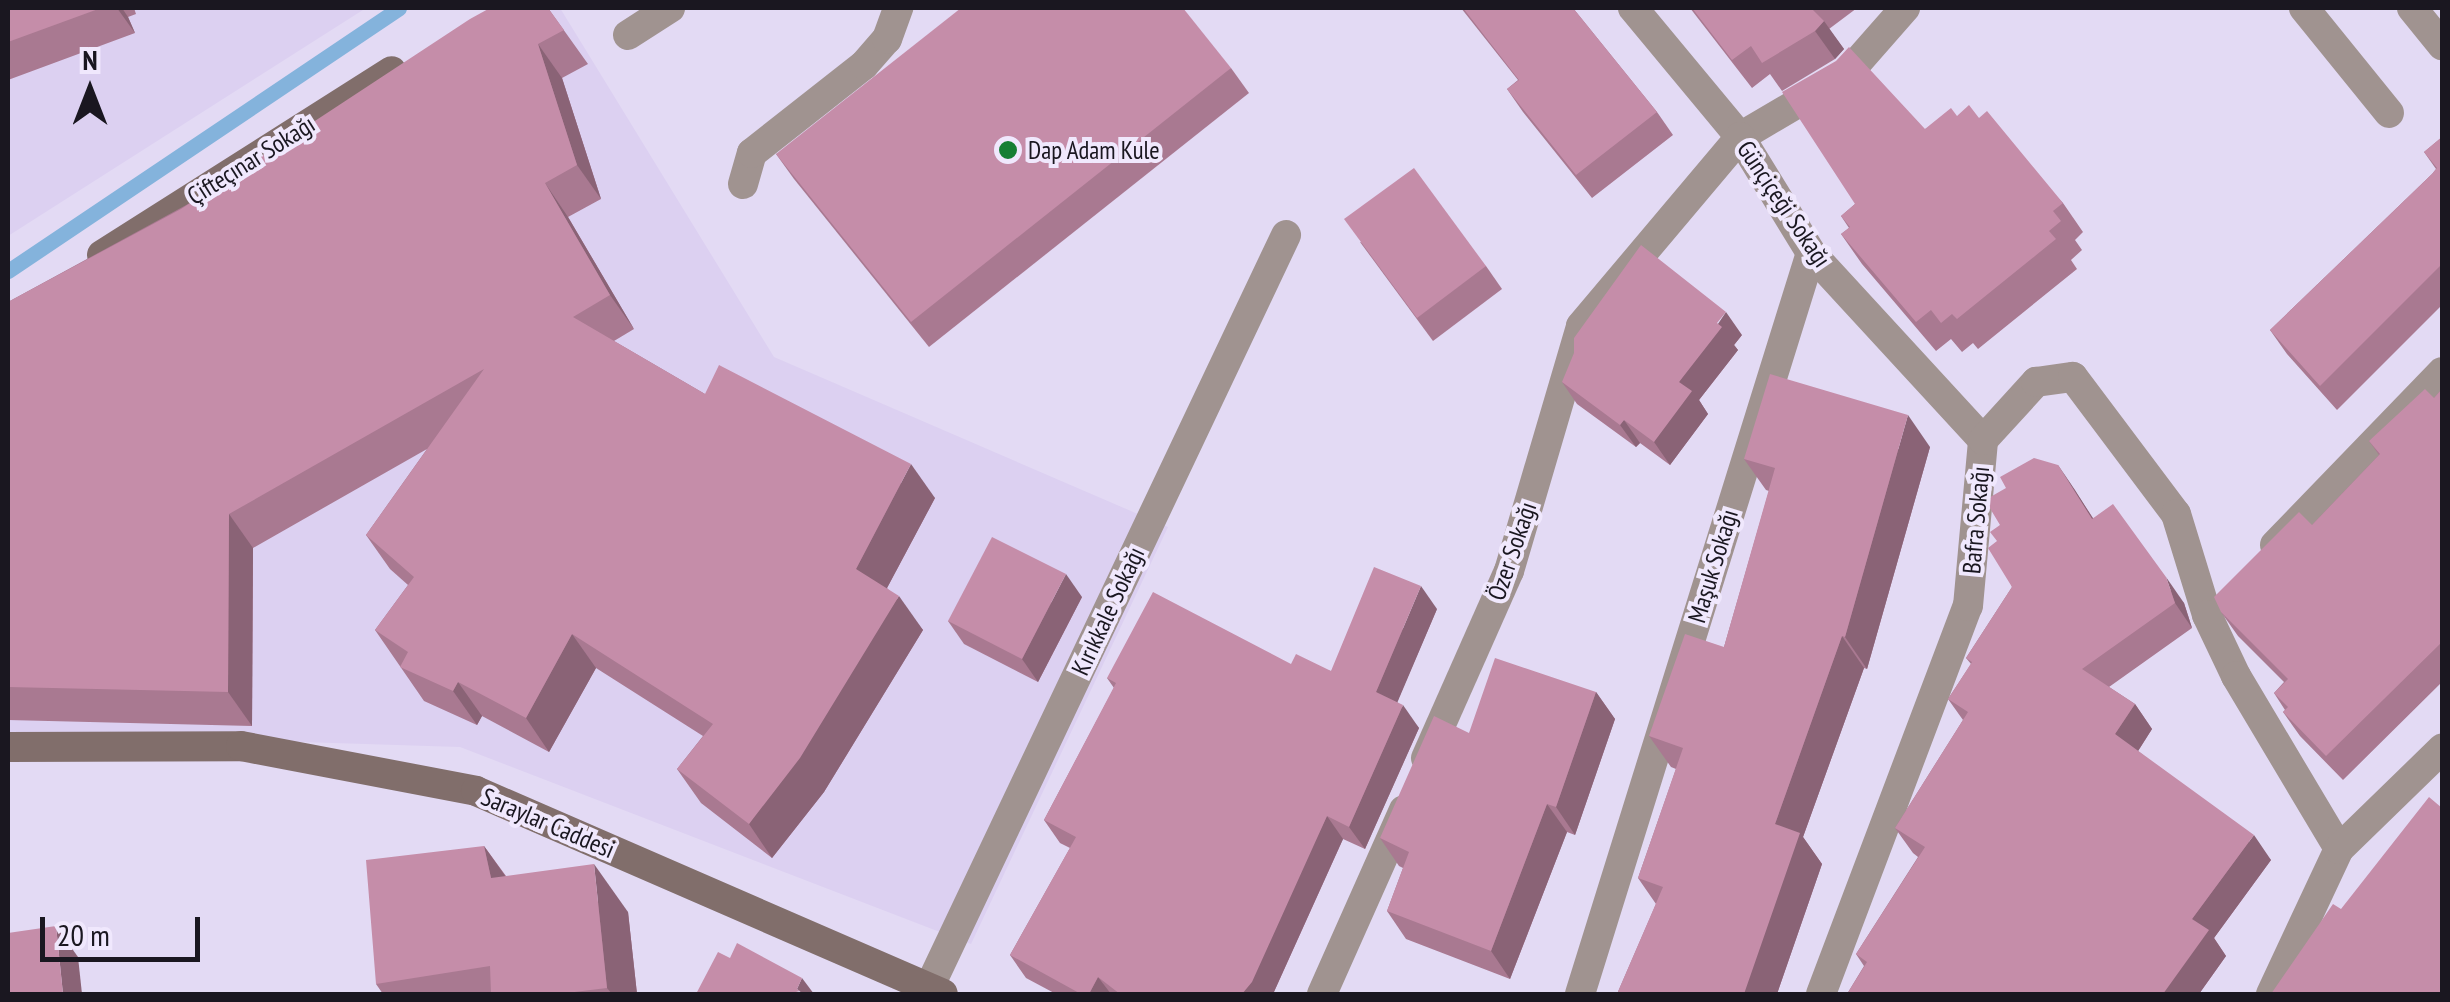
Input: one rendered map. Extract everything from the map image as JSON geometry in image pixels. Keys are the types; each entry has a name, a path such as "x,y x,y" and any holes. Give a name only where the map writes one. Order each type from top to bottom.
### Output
{"street":[{"path":"628,35 670,8"},
{"path":"743,184 752,153 864,66 887,39 898,8"},
{"name":"Günçiçeği Sokağı","path":"1633,8 1740,137 1811,253 1983,440"},
{"name":"Özer Sokağı","path":"1322,994 1509,571 1580,326 1740,137 1847,74 1905,8"},
{"path":"2304,8 2389,114"},
{"path":"2412,8 2442,45"},
{"name":"Çifteçınar Sokağı","path":"70,274 425,50"},
{"name":"Kırıkkale Sokağı","path":"933,992 1286,235"},
{"name":"Maşuk Sokağı","path":"1580,994 1811,253"},
{"path":"2207,615 2442,372"},
{"name":"Bafra Sokağı","path":"1822,994 1968,606 1983,440 2036,382 2072,377 2176,514 2207,615 2236,676 2340,849"},
{"name":"Saraylar Caddesi","path":"8,748 241,746 476,791 933,992"},
{"path":"2272,994 2340,849 2442,749"}],"shaded area":[{"path":"8,8 366,8 8,236"},
{"path":"551,8 560,8 774,357 1168,527 971,944 460,747 8,733 8,350"}],"building":[{"path":"8,8 101,8 8,42"},
{"path":"490,8 548,8 564,30 538,44 577,165 545,183 610,295 573,317 705,394 719,365 911,464 856,569 899,596 800,758 749,824 677,769 713,724 572,634 526,718 458,682 453,691 400,667 408,652 375,630 414,577 366,535 484,369 229,514 228,692 8,687 8,302 181,209"},
{"name":"Dap Adam Kule","path":"961,8 1183,8 1231,68 911,322 776,154"},
{"path":"1463,8 1573,8 1657,112 1576,175 1507,89 1519,80"},
{"path":"1692,8 1811,8 1824,21 1815,31 1762,63 1751,46 1732,60"},
{"path":"1849,47 1925,129 1951,108 1957,116 1969,105 1979,118 1987,111 2063,203 2053,211 2061,221 2049,231 2056,239 1957,319 1952,314 1941,323 1931,310 1916,322 1841,234 1850,227 1841,216 1855,204 1782,92 1836,61"},
{"path":"2442,137 2442,264 2320,386 2270,330 2432,174 2437,168 2424,152"},
{"path":"1414,168 1486,266 1417,318 1344,219"},
{"path":"1641,245 1726,312 1717,323 1722,327 1679,382 1692,391 1654,442 1624,420 1620,425 1562,382 1574,353 1574,338"},
{"path":"1770,374 1908,415 1845,637 1842,636 1775,824 1800,833 1744,994 1617,994 1663,887 1638,878 1683,748 1649,736 1685,634 1724,647 1775,468 1744,459"},
{"path":"2425,389 2434,398 2442,389 2442,642 2326,756 2283,712 2288,707 2274,693 2288,679 2221,612 2214,597 2299,512 2312,525 2380,454 2369,441"},
{"path":"2034,458 2058,465 2092,519 2113,504 2166,577 2175,603 2082,669 2135,704 2115,734 2254,835 2192,919 2209,930 2163,994 1847,994 1867,962 1856,954 1925,847 1895,828 1968,712 1948,699 1972,662 1966,658 2012,587 1988,548 1997,541 1990,532 2000,525 1985,500 2006,488 2000,477"},
{"path":"992,537 1066,574 1022,659 948,621"},
{"path":"1374,567 1421,586 1376,692 1403,705 1349,827 1327,816 1252,982 1242,994 1120,994 1098,977 1089,994 1081,994 1010,955 1076,837 1044,820 1116,683 1107,678 1153,592 1291,664 1296,654 1331,671"},
{"path":"1495,658 1596,692 1556,807 1547,804 1491,951 1387,911 1409,852 1380,838 1434,716 1469,733"},
{"path":"2429,797 2442,808 2442,994 2271,994 2333,904 2341,909"},
{"path":"484,846 491,878 594,864 607,988 558,994 491,994 490,966 376,984 366,860"},
{"path":"56,926 63,994 8,994 8,933"},
{"path":"737,943 802,978 797,989 800,991 796,992 800,994 696,994 718,952 730,958"}],"waterway":[{"path":"8,271 399,8"}],"place":[{"name":"Dap Adam Kule","path":"1008,150"}]}
